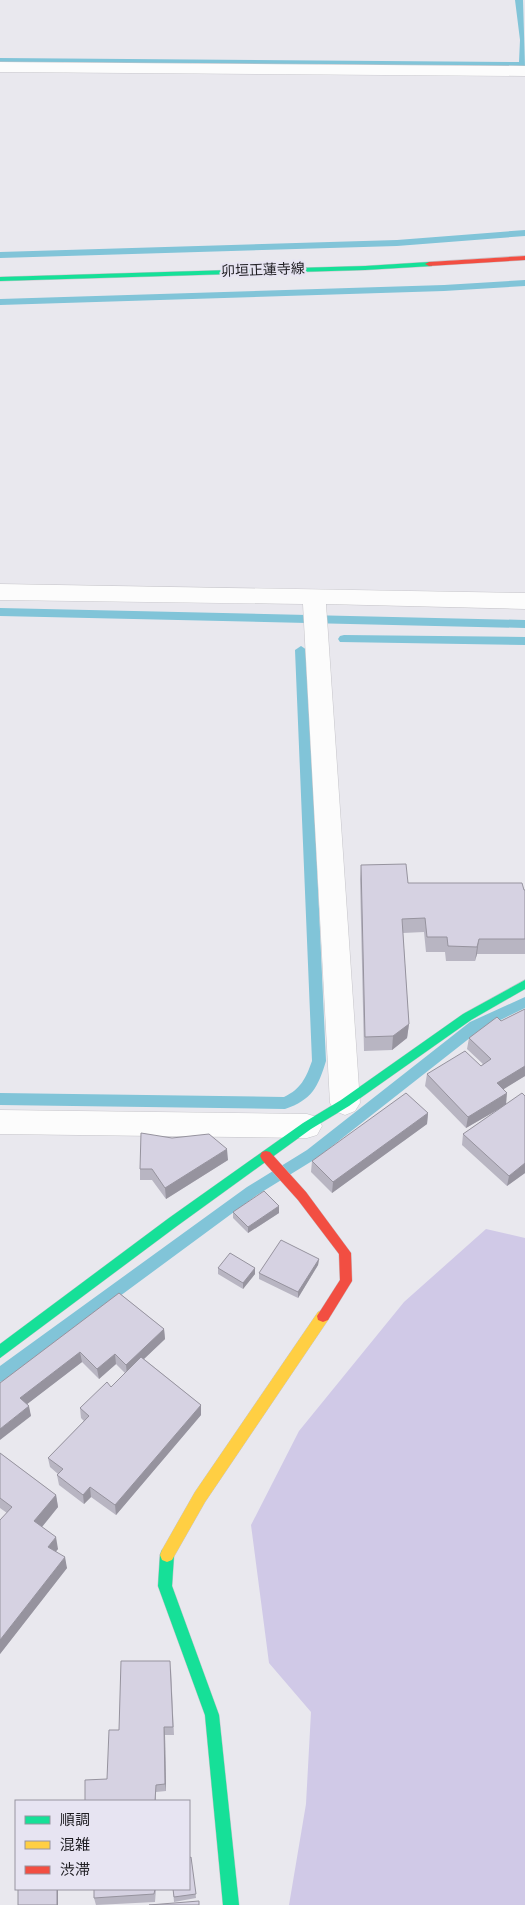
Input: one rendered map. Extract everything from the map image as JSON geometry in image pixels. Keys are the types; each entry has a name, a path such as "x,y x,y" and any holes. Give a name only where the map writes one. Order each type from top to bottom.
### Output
{"street":[{"path":"0,67 525,72"},
{"name":"卯垣正蓮寺線","path":"0,279 364,268 525,258"},
{"path":"0,592 525,601"},
{"path":"314,596 345,1103"},
{"path":"0,1352 173,1222 306,1126 345,1103 467,1017 525,984"},
{"path":"0,1122 306,1126"},
{"path":"231,1905 212,1715 165,1586 166,1556 200,1497 346,1281 345,1253 302,1196 266,1156"}],"shaded area":[{"path":"486,1229 525,1238 525,1905 289,1905 306,1804 311,1712 269,1663 251,1525 299,1431 404,1302"}],"building":[{"path":"406,864 408,883 522,883 525,890 525,939 479,939 477,947 448,946 447,937 427,937 425,918 402,919 409,1024 393,1036 365,1037 361,865"},
{"path":"525,1009 525,1066 497,1083 507,1093 468,1117 427,1074 465,1051 481,1066 491,1059 469,1038 497,1017 501,1021"},
{"path":"406,1093 428,1113 333,1182 312,1161"},
{"path":"522,1093 525,1096 525,1163 509,1176 463,1134"},
{"path":"141,1133 172,1138 209,1134 227,1149 165,1188 152,1169 140,1169"},
{"path":"264,1191 279,1206 248,1227 233,1212"},
{"path":"281,1240 319,1259 298,1292 259,1273"},
{"path":"230,1253 255,1268 243,1283 218,1268"},
{"path":"119,1293 164,1329 126,1365 115,1354 97,1369 80,1352 20,1398 29,1406 0,1429 0,1383"},
{"path":"141,1357 201,1405 115,1505 90,1487 83,1495 57,1475 63,1469 48,1458 89,1416 80,1408 107,1382 111,1387"},
{"path":"0,1453 56,1495 34,1521 56,1537 48,1547 65,1557 0,1640 0,1520 12,1507 0,1498"},
{"path":"121,1661 170,1661 173,1727 164,1727 165,1784 156,1785 155,1800 85,1800 85,1780 107,1779 109,1730 119,1730"},
{"path":"190,1858 196,1894 174,1897 173,1890 190,1890"},
{"path":"18,1890 57,1890 57,1905 18,1905"},
{"path":"94,1890 155,1890 154,1894 94,1898"},
{"path":"199,1901 199,1905 149,1905"}],"waterway":[{"path":"0,61 523,65 524,40 519,0"},
{"path":"0,255 397,243 525,233"},
{"path":"0,302 444,288 525,283"},
{"path":"0,612 525,624"},
{"path":"344,639 525,641"},
{"path":"0,1099 285,1103 300,1096 308,1088 319,1061 301,650"},
{"path":"0,1375 252,1191 312,1154 475,1026 525,1002"}],"traffic: fast":[{"path":"0,279 365,268 429,264"},
{"path":"0,1352 173,1222 307,1126 345,1103 467,1017 525,984"},
{"path":"167,1555 165,1586 212,1715 231,1905"}],"traffic: slow":[{"path":"167,1555 200,1497 323,1316"}],"traffic: jam":[{"path":"429,264 525,258"},
{"path":"266,1156 302,1196 345,1253 346,1281 323,1316"}]}
